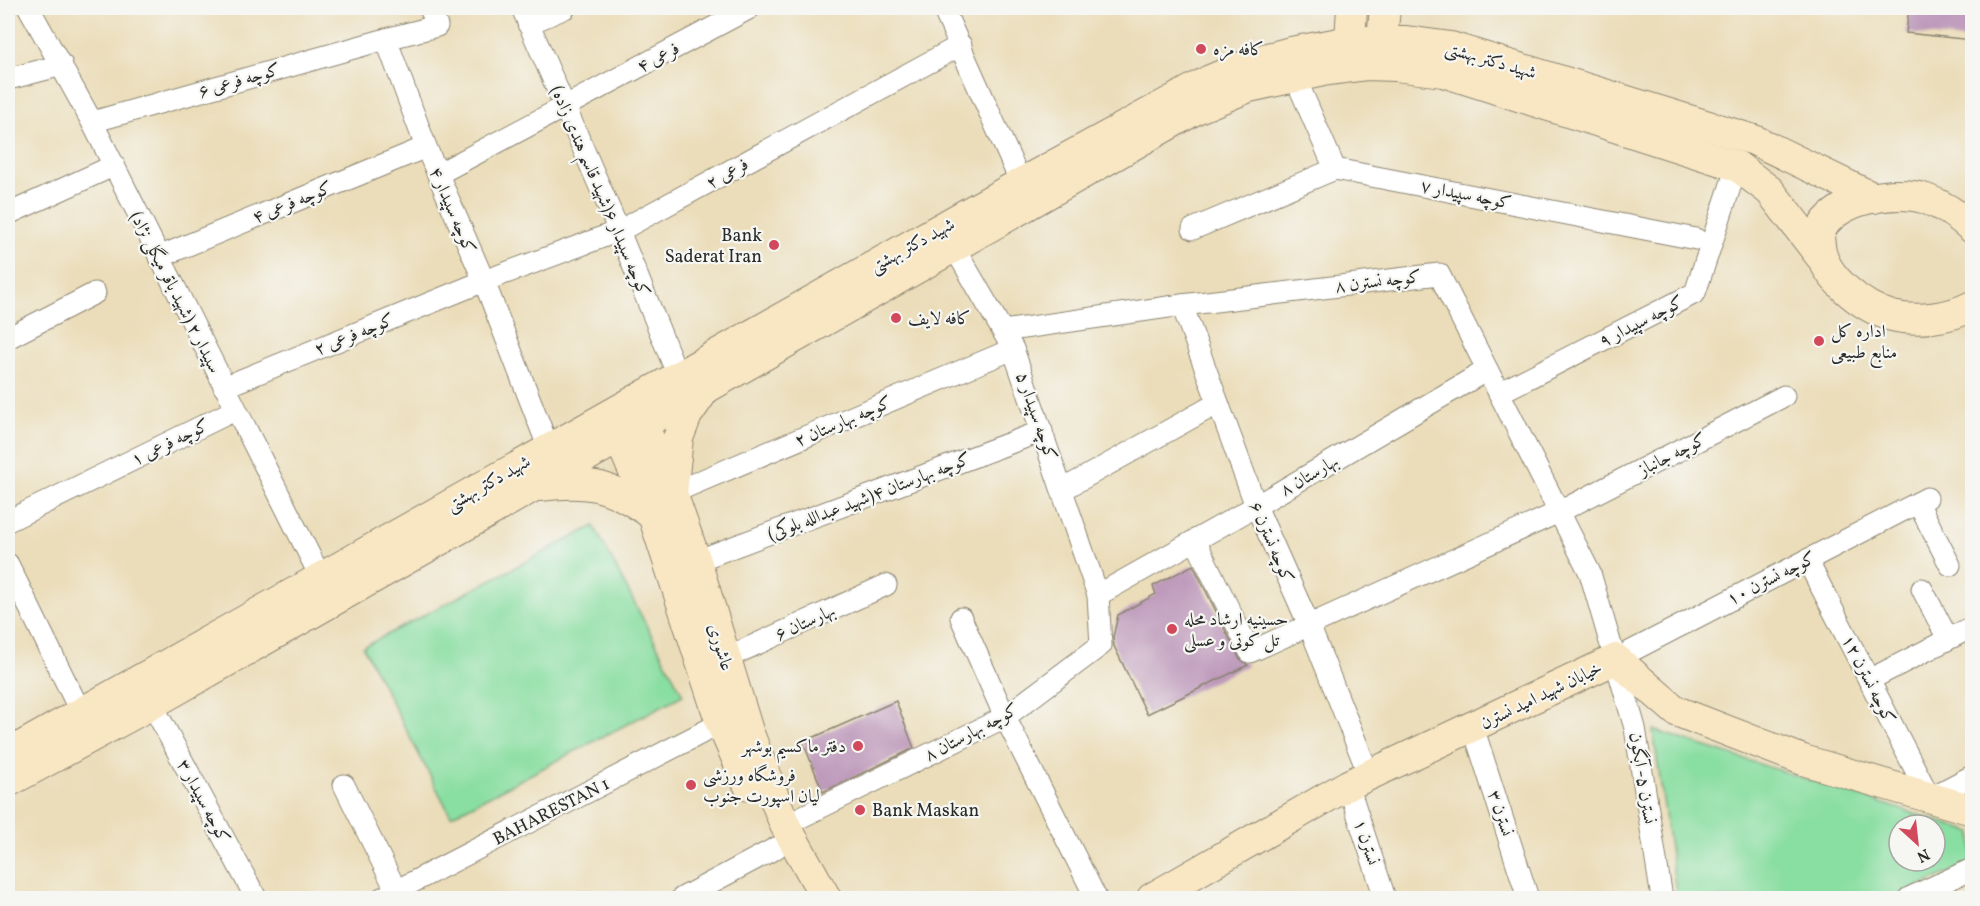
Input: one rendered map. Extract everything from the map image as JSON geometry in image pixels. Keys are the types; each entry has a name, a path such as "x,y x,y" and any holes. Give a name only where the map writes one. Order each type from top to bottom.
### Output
{"main road":[{"path":"1352,8 1350,41 1375,53 1385,8"},
{"name":"شهید دکتر بهشتی","path":"8,782 152,704 532,488 691,383 1021,183 1209,80 1256,61 1350,41"},
{"name":"شهید دکتر بهشتی","path":"691,383 954,247 1196,109 1249,87 1295,77 1375,53 1451,47 1754,140 1874,198"},
{"name":"شهید دکتر بهشتی","path":"1375,53 1396,66 1443,72 1737,166 1770,191 1821,257 1833,277 1870,306 1891,316 1923,318 1969,309"},
{"path":"1821,257 1819,233 1833,214 1853,202 1908,196 1924,198 1953,212 1972,228"},
{"name":"عاشوری","path":"691,383 687,415 678,438 666,525 721,723 781,836 826,898"},
{"path":"627,424 672,493"},
{"path":"627,424 666,525"},
{"name":"شهید دکتر بهشتی","path":"8,754 549,449 627,424"},
{"path":"532,488 569,482 602,487 627,496 666,525"},
{"name":"عاشوری","path":"666,525 696,561 747,731 804,898"},
{"name":"خیابان شهید امید نسترن","path":"1152,898 1359,780 1616,659 1676,711 1803,760 1972,810"}],"street":[{"name":"سپیدار ۲ (شهید باقر میگلی نژاد)","path":"29,8 92,122 321,578"},
{"path":"386,39 437,26 430,8"},
{"path":"525,16 565,8"},
{"name":"فرعی ۴","path":"565,107 750,8"},
{"path":"943,8 1021,183"},
{"name":"کوچه سپیدار ۶(شهید قاسم هندی زاده)","path":"525,16 619,231 691,383"},
{"name":"کوچه فرعی ۶","path":"92,122 386,39"},
{"name":"کوچه سپیدار ۴","path":"386,39 426,147 484,281 549,449"},
{"name":"فرعی ۲","path":"484,281 619,231 961,45"},
{"path":"8,79 62,66"},
{"path":"1193,229 1335,169 1295,77"},
{"path":"438,174 565,107"},
{"name":"کوچه فرعی ۴","path":"159,257 426,147"},
{"path":"8,214 113,166"},
{"name":"کوچه سپیدار ۹","path":"1499,393 1695,293 1737,166"},
{"name":"کوچه سپیدار ۷","path":"1335,169 1696,239"},
{"name":"کوچه سپیدار ۵","path":"954,247 1008,340 1098,595"},
{"name":"کوچه نسترن ۸","path":"1008,340 1182,305 1438,274 1590,573 1616,659"},
{"name":"کوچه فرعی ۲","path":"224,387 484,281"},
{"path":"8,338 95,294"},
{"name":"کوچه نسترن ۶","path":"1182,305 1256,506 1309,626 1359,780"},
{"name":"کوچه بهارستان ۲","path":"672,493 1008,340"},
{"name":"بهارستان ۸","path":"1098,595 1256,506 1487,370"},
{"name":"کوچه جانباز","path":"1195,540 1250,652 1559,512 1784,396"},
{"path":"1062,490 1218,403"},
{"name":"کوچه فرعی ۱","path":"8,521 235,410"},
{"name":"کوچه بهارستان ۴(شهید عبدالله بلوکی)","path":"696,561 1042,431"},
{"name":"کوچه نسترن ۱۰","path":"1616,659 1922,501 1950,565"},
{"name":"کوچه نسترن ۱۲","path":"1808,560 1930,798"},
{"path":"8,564 81,713"},
{"name":"بهارستان ۶","path":"724,659 886,585"},
{"path":"1922,590 1948,639"},
{"name":"کوچه بهارستان ۸","path":"682,898 781,836 1005,717 1101,645 1098,595"},
{"path":"961,618 1005,717 1096,898"},
{"path":"1869,680 1972,627"},
{"name":"نسترن ۵- آبگون","path":"1616,659 1635,728 1662,898"},
{"name":"کوچه سپیدار ۳","path":"152,704 256,898"},
{"name":"BAHARESTAN 1","path":"393,896 721,723"},
{"name":"نسترن ۳","path":"1473,727 1528,898"},
{"path":"1930,798 1972,776"},
{"name":"نسترن ۱","path":"1359,780 1385,898"},
{"path":"344,785 393,896"},
{"path":"1909,898 1972,869"}],"green space":[{"path":"594,526 683,695 451,816 363,647"},
{"path":"1653,730 1913,813 1887,813 1887,873 1947,873 1947,824 1972,832 1972,862 1895,898 1677,898"}],"building":[{"path":"1909,8 1972,8 1972,40 1906,33"},
{"name":"حسینیه ارشاد محله تل کوتی و عسلی","path":"1193,565 1239,658 1248,665 1147,714 1114,646 1113,637 1118,615 1156,594 1153,586"},
{"name":"دفتر ماکسیم بوشهر","path":"896,701 914,748 823,792 803,742"}],"place":[{"name":"کافه مزه","path":"1201,49"},
{"name":"Bank Saderat Iran","path":"774,245"},
{"name":"کافه لایف","path":"896,318"},
{"name":"اداره کل منابع طبیعی","path":"1819,341"},
{"name":"حسینیه ارشاد محله تل کوتی و عسلی","path":"1172,629"},
{"name":"دفتر ماکسیم بوشهر","path":"858,746"},
{"name":"فروشگاه ورزشی لیان اسپورت جنوب","path":"691,785"},
{"name":"Bank Maskan","path":"860,810"}]}
